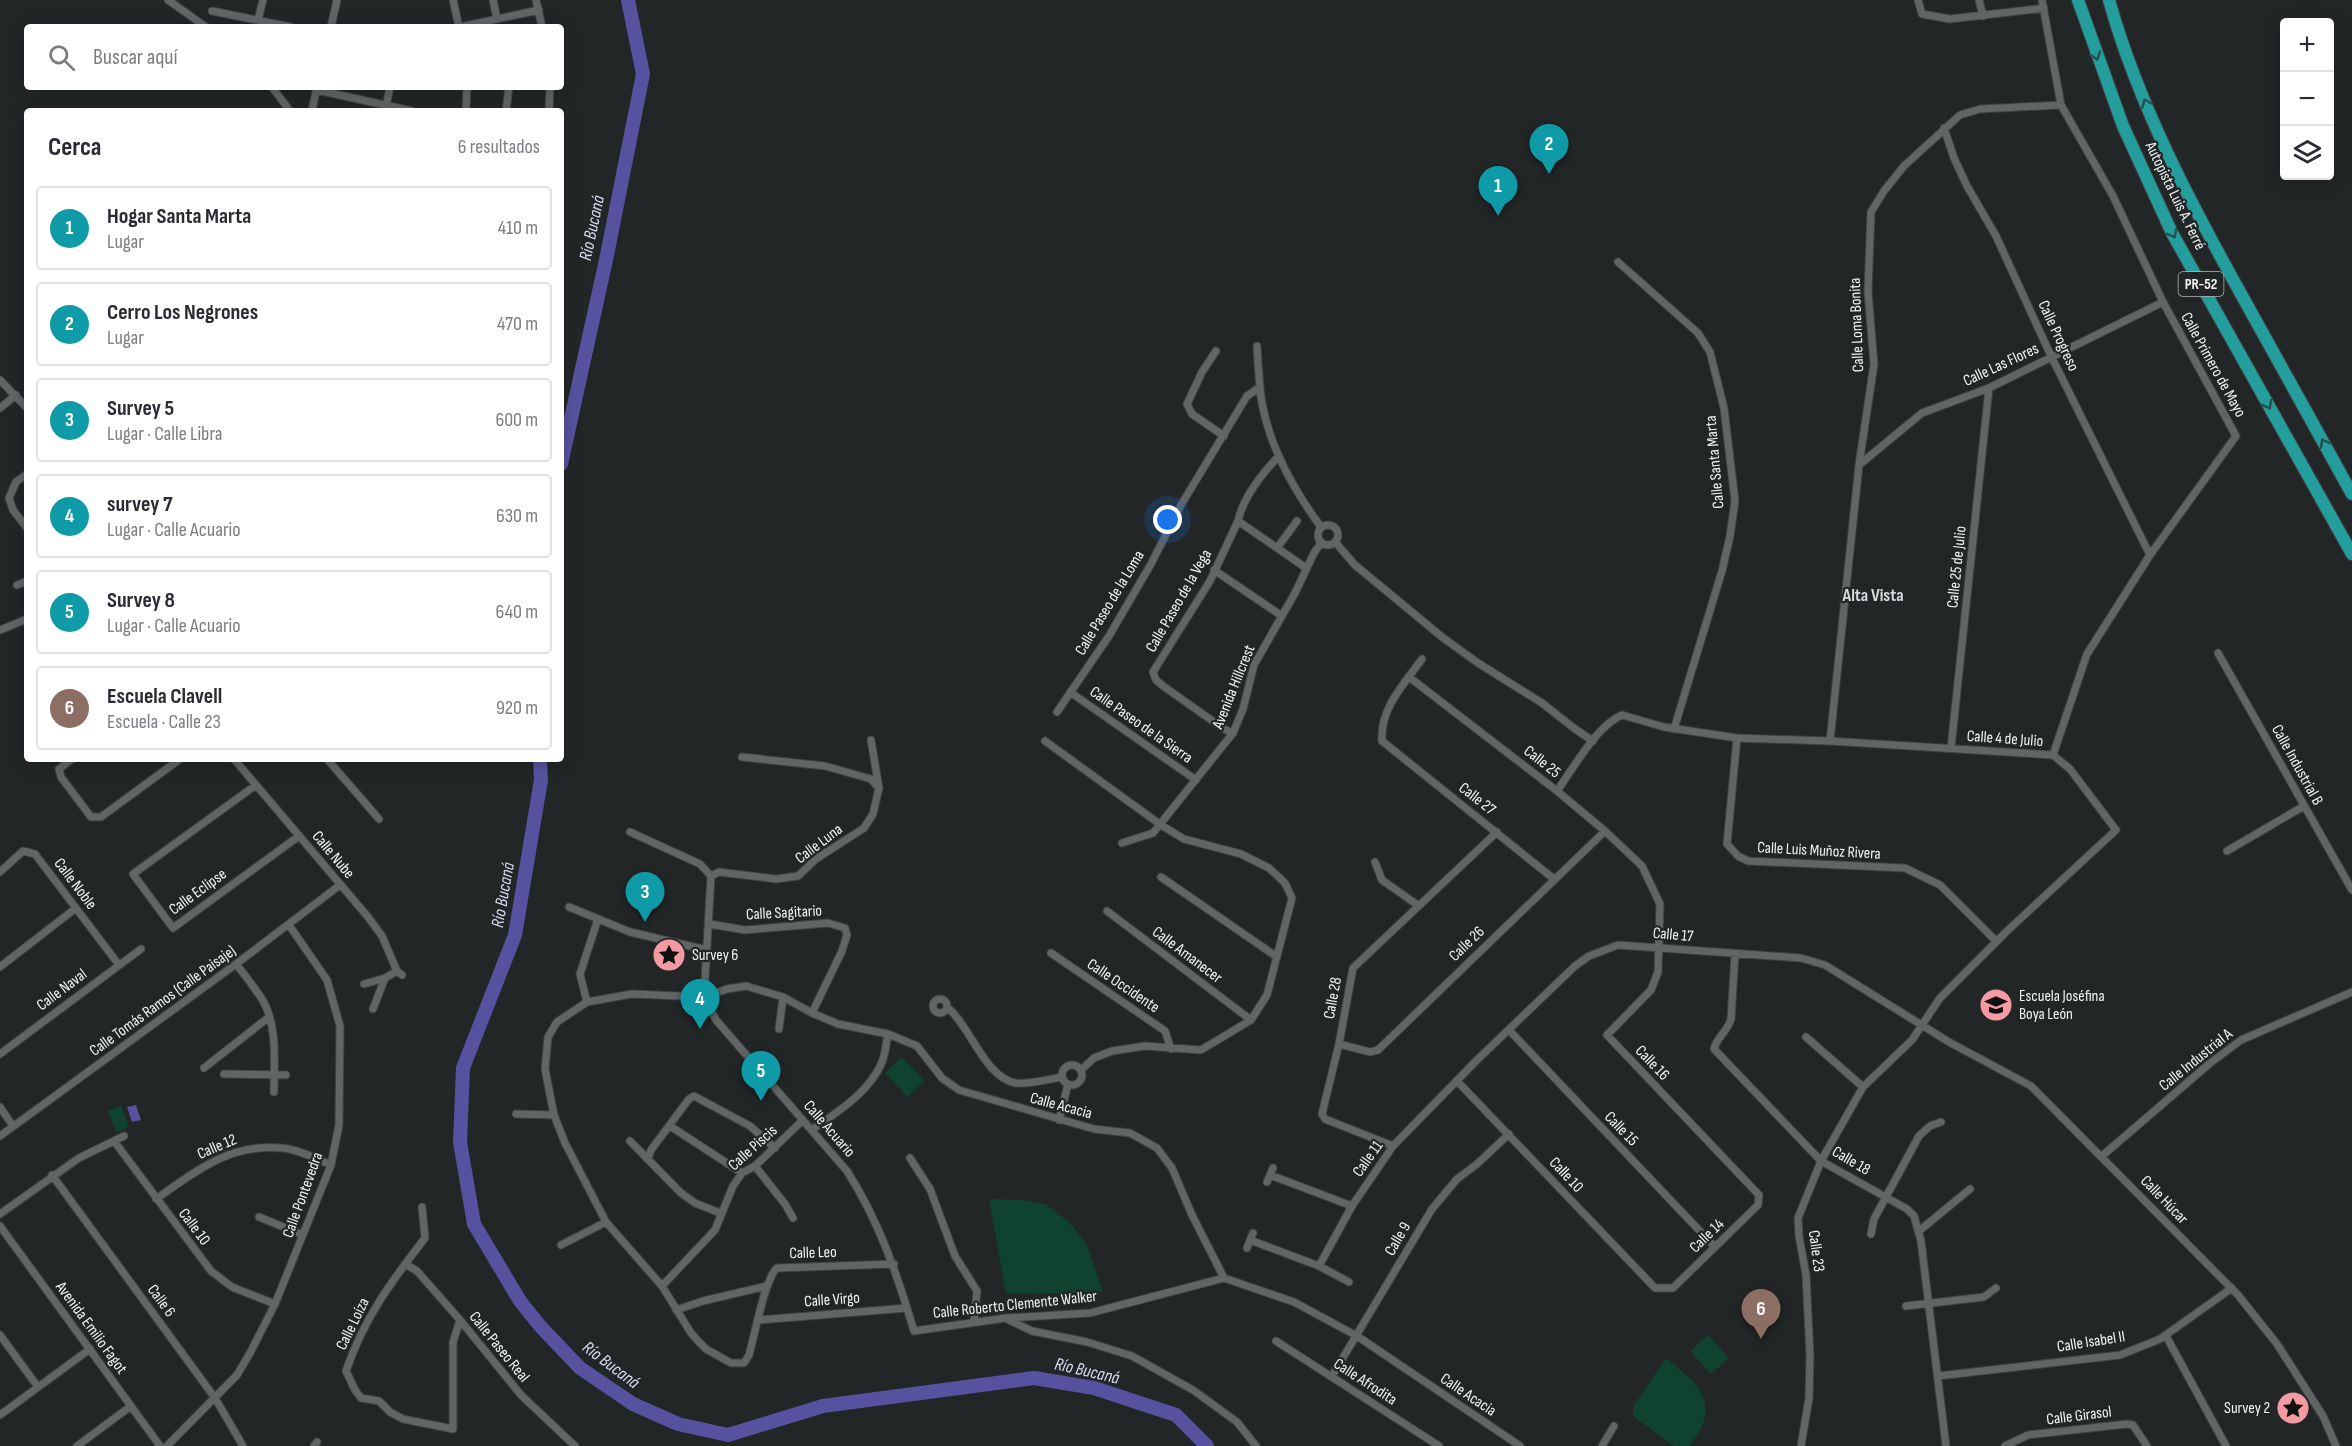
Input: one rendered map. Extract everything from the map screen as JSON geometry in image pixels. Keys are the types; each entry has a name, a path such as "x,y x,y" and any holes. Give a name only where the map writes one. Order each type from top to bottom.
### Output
{"highway":[{"name":"Autopista Luis A. Ferré","path":"2078,0 2123,126 2168,223 2352,554"},
{"name":"Autopista Luis A. Ferré","path":"2109,0 2129,61 2160,139 2198,216 2352,494"}],"street":[{"path":"168,0 202,24"},
{"path":"258,20 262,0"},
{"path":"332,24 337,0"},
{"path":"453,0 458,24"},
{"path":"493,0 497,19"},
{"path":"536,0 541,24"},
{"path":"1918,0 1922,14 1950,19 1983,16 2043,4"},
{"path":"1979,0 1983,16"},
{"name":"Calle Primero de Mayo","path":"2043,4 2061,105 2113,196 2163,302 2236,436 2150,555 2087,654 2053,755"},
{"path":"473,24 539,10"},
{"path":"212,11 277,24"},
{"path":"274,90 288,108"},
{"path":"313,108 317,90"},
{"path":"321,90 386,108 389,90"},
{"path":"466,108 467,90"},
{"path":"507,108 509,90"},
{"path":"549,108 550,90"},
{"name":"Calle Loma Bonita","path":"1830,741 1859,465 1874,364 1868,292 1871,212 1904,166 1960,115 1980,109 2061,105"},
{"name":"Calle Progreso","path":"1944,128 1967,186 1996,236 2051,356 2150,555"},
{"name":"Calle Santa Marta","path":"1618,262 1698,333 1710,352 1724,408 1735,501 1730,536 1722,571 1674,729"},
{"name":"Calle Las Flores","path":"1859,465 1922,413 1989,388 2163,302"},
{"path":"1257,346 1260,387 1271,436 1304,503 1321,527"},
{"path":"1216,351 1202,372 1187,404 1192,414 1224,436"},
{"path":"0,380 24,404"},
{"name":"Calle Paseo de la Loma","path":"1058,712 1109,636 1151,564 1181,505 1247,396 1260,387"},
{"name":"Calle 25 de Julio","path":"1951,748 1989,388"},
{"path":"0,408 16,395"},
{"name":"Calle Paseo de la Vega","path":"1233,733 1163,686 1156,680 1153,672 1188,617 1214,570 1238,521 1240,512 1259,480 1279,456"},
{"path":"24,476 16,482 9,498 13,510 24,524"},
{"path":"1238,521 1306,568"},
{"path":"1277,548 1297,521"},
{"path":"1327,525 1335,528 1338,537 1335,542 1328,545 1321,543 1317,535 1321,527 1327,525"},
{"path":"1335,542 1355,565 1442,638 1542,703 1593,741 1557,791"},
{"name":"Avenida Hillcrest","path":"1122,843 1153,833 1233,733 1243,709 1254,665 1321,543"},
{"path":"1214,570 1282,616"},
{"path":"17,585 24,582"},
{"path":"0,630 24,619"},
{"name":"Calle Industrial B","path":"2218,653 2352,890"},
{"path":"1409,677 1422,659"},
{"name":"Calle 27","path":"1409,677 1388,705 1381,730 1382,741 1554,879"},
{"name":"Calle 25","path":"1409,677 1557,791 1642,866 1660,904 1658,947"},
{"name":"Calle Paseo de la Sierra","path":"1070,692 1196,780"},
{"name":"Calle 4 de Julio","path":"1593,741 1622,715 1674,729 1737,738 1830,741 2053,755 2070,769 2116,830 1996,941 1940,998 1920,1025"},
{"name":"Calle Luis Muñoz Rivera","path":"1737,738 1727,844 1738,856 1748,861 1905,868 1940,885 1996,941"},
{"name":"Calle Luna","path":"711,876 719,872 776,879 798,876 816,859 864,828 873,814 879,788 871,740"},
{"path":"1045,741 1161,825 1184,839 1241,854 1269,868 1285,883 1292,898 1267,994 1251,1020 1201,1050 1145,1046 1112,1051 1094,1058 1082,1069 1081,1081 1076,1085 1068,1084 1062,1077"},
{"path":"742,757 825,766 871,779 879,788"},
{"path":"68,762 59,769 61,777 91,817 101,817 176,762"},
{"name":"Calle Nube","path":"237,762 382,936 400,973 386,978"},
{"path":"330,762 378,819"},
{"name":"Calle Eclipse","path":"256,785 133,874 174,928 299,836"},
{"path":"2227,851 2304,806"},
{"name":"Calle 26","path":"1339,1044 1371,1052 1378,1050 1605,831"},
{"path":"630,832 700,864 711,876 704,996"},
{"name":"Calle 28","path":"1393,1146 1325,1119 1322,1114 1339,1044 1353,968 1497,832"},
{"name":"Calle Noble","path":"0,872 23,851 35,854 119,965"},
{"path":"1375,862 1382,880 1419,906"},
{"path":"1161,878 1277,957"},
{"name":"Calle Tomás Ramos (Calle Paisaje)","path":"0,1136 289,925 340,885"},
{"path":"569,907 630,932 707,950"},
{"path":"0,967 76,908"},
{"name":"Calle Amanecer","path":"1107,911 1251,1020"},
{"path":"587,1002 580,974 598,919"},
{"name":"Calle Sagitario","path":"710,924 745,930 828,923 845,928 847,935 845,941 812,1013"},
{"name":"Calle Pontevedra","path":"167,1446 237,1375 274,1304 331,1165 339,1125 340,1026 327,980 289,925"},
{"name":"Calle 17","path":"1456,1081 1575,966 1589,957 1618,945 1801,958 1824,965 1920,1025"},
{"name":"Calle 16","path":"1658,947 1658,972 1651,990 1607,1035 1752,1187"},
{"name":"Calle Naval","path":"0,1054 141,949"},
{"name":"Calle Occidente","path":"1051,953 1165,1031 1171,1049"},
{"name":"Calle 18","path":"1736,954 1731,1019 1729,1027 1715,1044 1714,1049 1821,1161 1886,1196 1914,1216 1919,1231 1930,1304 1946,1446"},
{"path":"236,964 262,1000 269,1017 274,1092"},
{"path":"364,984 386,978"},
{"path":"373,1009 386,978"},
{"name":"Calle Acacia","path":"554,1115 545,1070 548,1036 557,1022 587,1002 632,994 704,996 746,986 783,997 812,1013 838,1023 888,1034 917,1046 942,1078 959,1090 1094,1129 1130,1133 1157,1148 1172,1168 1192,1215 1224,1278 1294,1302 1357,1336 1520,1446"},
{"name":"Calle Industrial A","path":"2102,1156 2209,1064 2241,1040 2352,992"},
{"name":"Calle Acuario","path":"704,996 716,1020 847,1171 865,1198 894,1264 914,1330"},
{"path":"779,1029 783,997"},
{"path":"947,1007 956,1014 991,1068 1002,1078 1017,1084 1062,1077"},
{"path":"204,1068 269,1017"},
{"name":"Calle 23","path":"1801,1446 1809,1398 1810,1355 1806,1275 1798,1236 1798,1218 1821,1161 1863,1087 1912,1040 1920,1025"},
{"name":"Calle Húcar","path":"1920,1025 2031,1086 2102,1156 2232,1288 2277,1344 2323,1416 2336,1446"},
{"name":"Calle 15","path":"1509,1030 1714,1247"},
{"path":"812,1130 846,1106 870,1081 882,1061 888,1034"},
{"path":"1806,1037 1863,1087"},
{"path":"1062,1077 1068,1065 1077,1065 1082,1069"},
{"path":"224,1074 286,1075"},
{"name":"Calle 10","path":"1456,1081 1655,1288"},
{"name":"Calle 11","path":"1319,1266 1353,1206 1393,1146 1456,1081"},
{"path":"1059,1120 1068,1084"},
{"path":"648,1159 651,1150 689,1099 694,1096 750,1125 775,1148"},
{"path":"0,1107 14,1126"},
{"path":"516,1114 554,1115 579,1172 606,1222 662,1286 676,1310 691,1333 706,1349 731,1363 739,1365 744,1363 749,1355 767,1286 702,1301 676,1310"},
{"name":"Calle Piscis","path":"662,1286 715,1230 720,1213 742,1173 755,1166 803,1120"},
{"path":"1871,1234 1874,1219 1919,1136 1930,1126 1941,1122"},
{"path":"670,1126 742,1173"},
{"name":"Calle 9","path":"1332,1376 1432,1209 1457,1179 1509,1134"},
{"path":"0,1214 79,1158 124,1136"},
{"name":"Calle 10","path":"114,1141 211,1271 232,1287 274,1304"},
{"path":"630,1141 681,1193 695,1203 720,1213"},
{"name":"Calle 12","path":"156,1199 205,1164 247,1148 284,1148 331,1165"},
{"path":"910,1158 930,1189 955,1256 977,1291 974,1322"},
{"path":"755,1166 785,1204 793,1218"},
{"name":"Calle 6","path":"52,1175 215,1398 243,1446"},
{"path":"1270,1175 1353,1206"},
{"name":"Calle 14","path":"1655,1288 1673,1288 1758,1205 1759,1195 1752,1187"},
{"path":"1919,1231 1970,1189"},
{"name":"Calle Loíza","path":"423,1206 425,1238 371,1312 349,1362 346,1371 355,1390 361,1398 379,1401 390,1412 403,1419 453,1429 453,1342 460,1320"},
{"path":"259,1217 303,1235"},
{"path":"561,1245 606,1222"},
{"name":"Avenida Emilio Fagot","path":"0,1226 160,1446"},
{"path":"1250,1240 1319,1266 1349,1282"},
{"name":"Calle Paseo Real","path":"405,1264 417,1271 521,1395 574,1446"},
{"name":"Calle Leo","path":"767,1286 772,1273 777,1268 894,1264"},
{"name":"Calle Roberto Clemente Walker","path":"914,1330 1006,1318 1090,1313 1224,1278"},
{"path":"1906,1306 1984,1297 1996,1288"},
{"name":"Calle Isabel II","path":"1938,1376 2120,1354 2166,1336 2232,1288"},
{"name":"Calle Virgo","path":"759,1320 907,1308"},
{"path":"1006,1318 1032,1331 1087,1341 1132,1356 1193,1390 1237,1422 1256,1446"},
{"path":"0,1335 38,1387"},
{"path":"2166,1336 2226,1446"},
{"name":"Calle Afrodita","path":"1276,1341 1436,1445"},
{"path":"0,1415 90,1349"},
{"path":"77,1446 132,1406"},
{"name":"Calle Girasol","path":"2005,1446 2028,1435 2127,1424 2133,1425 2146,1446"},
{"path":"1602,1446 1614,1426"}],"green space":[{"path":"902,1057 925,1081 907,1097 885,1073"},
{"path":"121,1106 129,1127 116,1132 108,1111"},
{"path":"989,1199 1023,1200 1047,1205 1070,1223 1087,1245 1103,1292 1006,1294"},
{"path":"1708,1335 1729,1358 1711,1374 1690,1351"},
{"path":"1666,1358 1689,1377 1703,1397 1706,1407 1705,1419 1689,1446 1674,1446 1633,1416 1633,1407"}],"shaded area":[{"path":"136,1105 141,1120 132,1122 127,1107"}],"waterway":[{"name":"Río Bucaná","path":"564,450 606,260 643,74 628,0"},
{"name":"Río Bucaná","path":"540,762 541,780 515,935 463,1068 460,1142 474,1224 520,1301 580,1368 633,1404 678,1424 728,1435 823,1406 1034,1378 1094,1388 1176,1415 1207,1446"}],"place":[{"name":"Cerro Los Negrones","path":"1549,174"},
{"name":"Hogar Santa Marta","path":"1498,216"},
{"name":"Survey 5","path":"645,922"},
{"name":"Survey 6","path":"669,955"},
{"name":"Escuela Joséfina Boya León","path":"1996,1005"},
{"name":"survey 7","path":"700,1029"},
{"name":"Survey 8","path":"761,1101"},
{"name":"Escuela Clavell","path":"1761,1339"},
{"name":"Survey 2","path":"2293,1408"}],"district":[{"name":"Alta Vista","path":"1873,595"}]}
